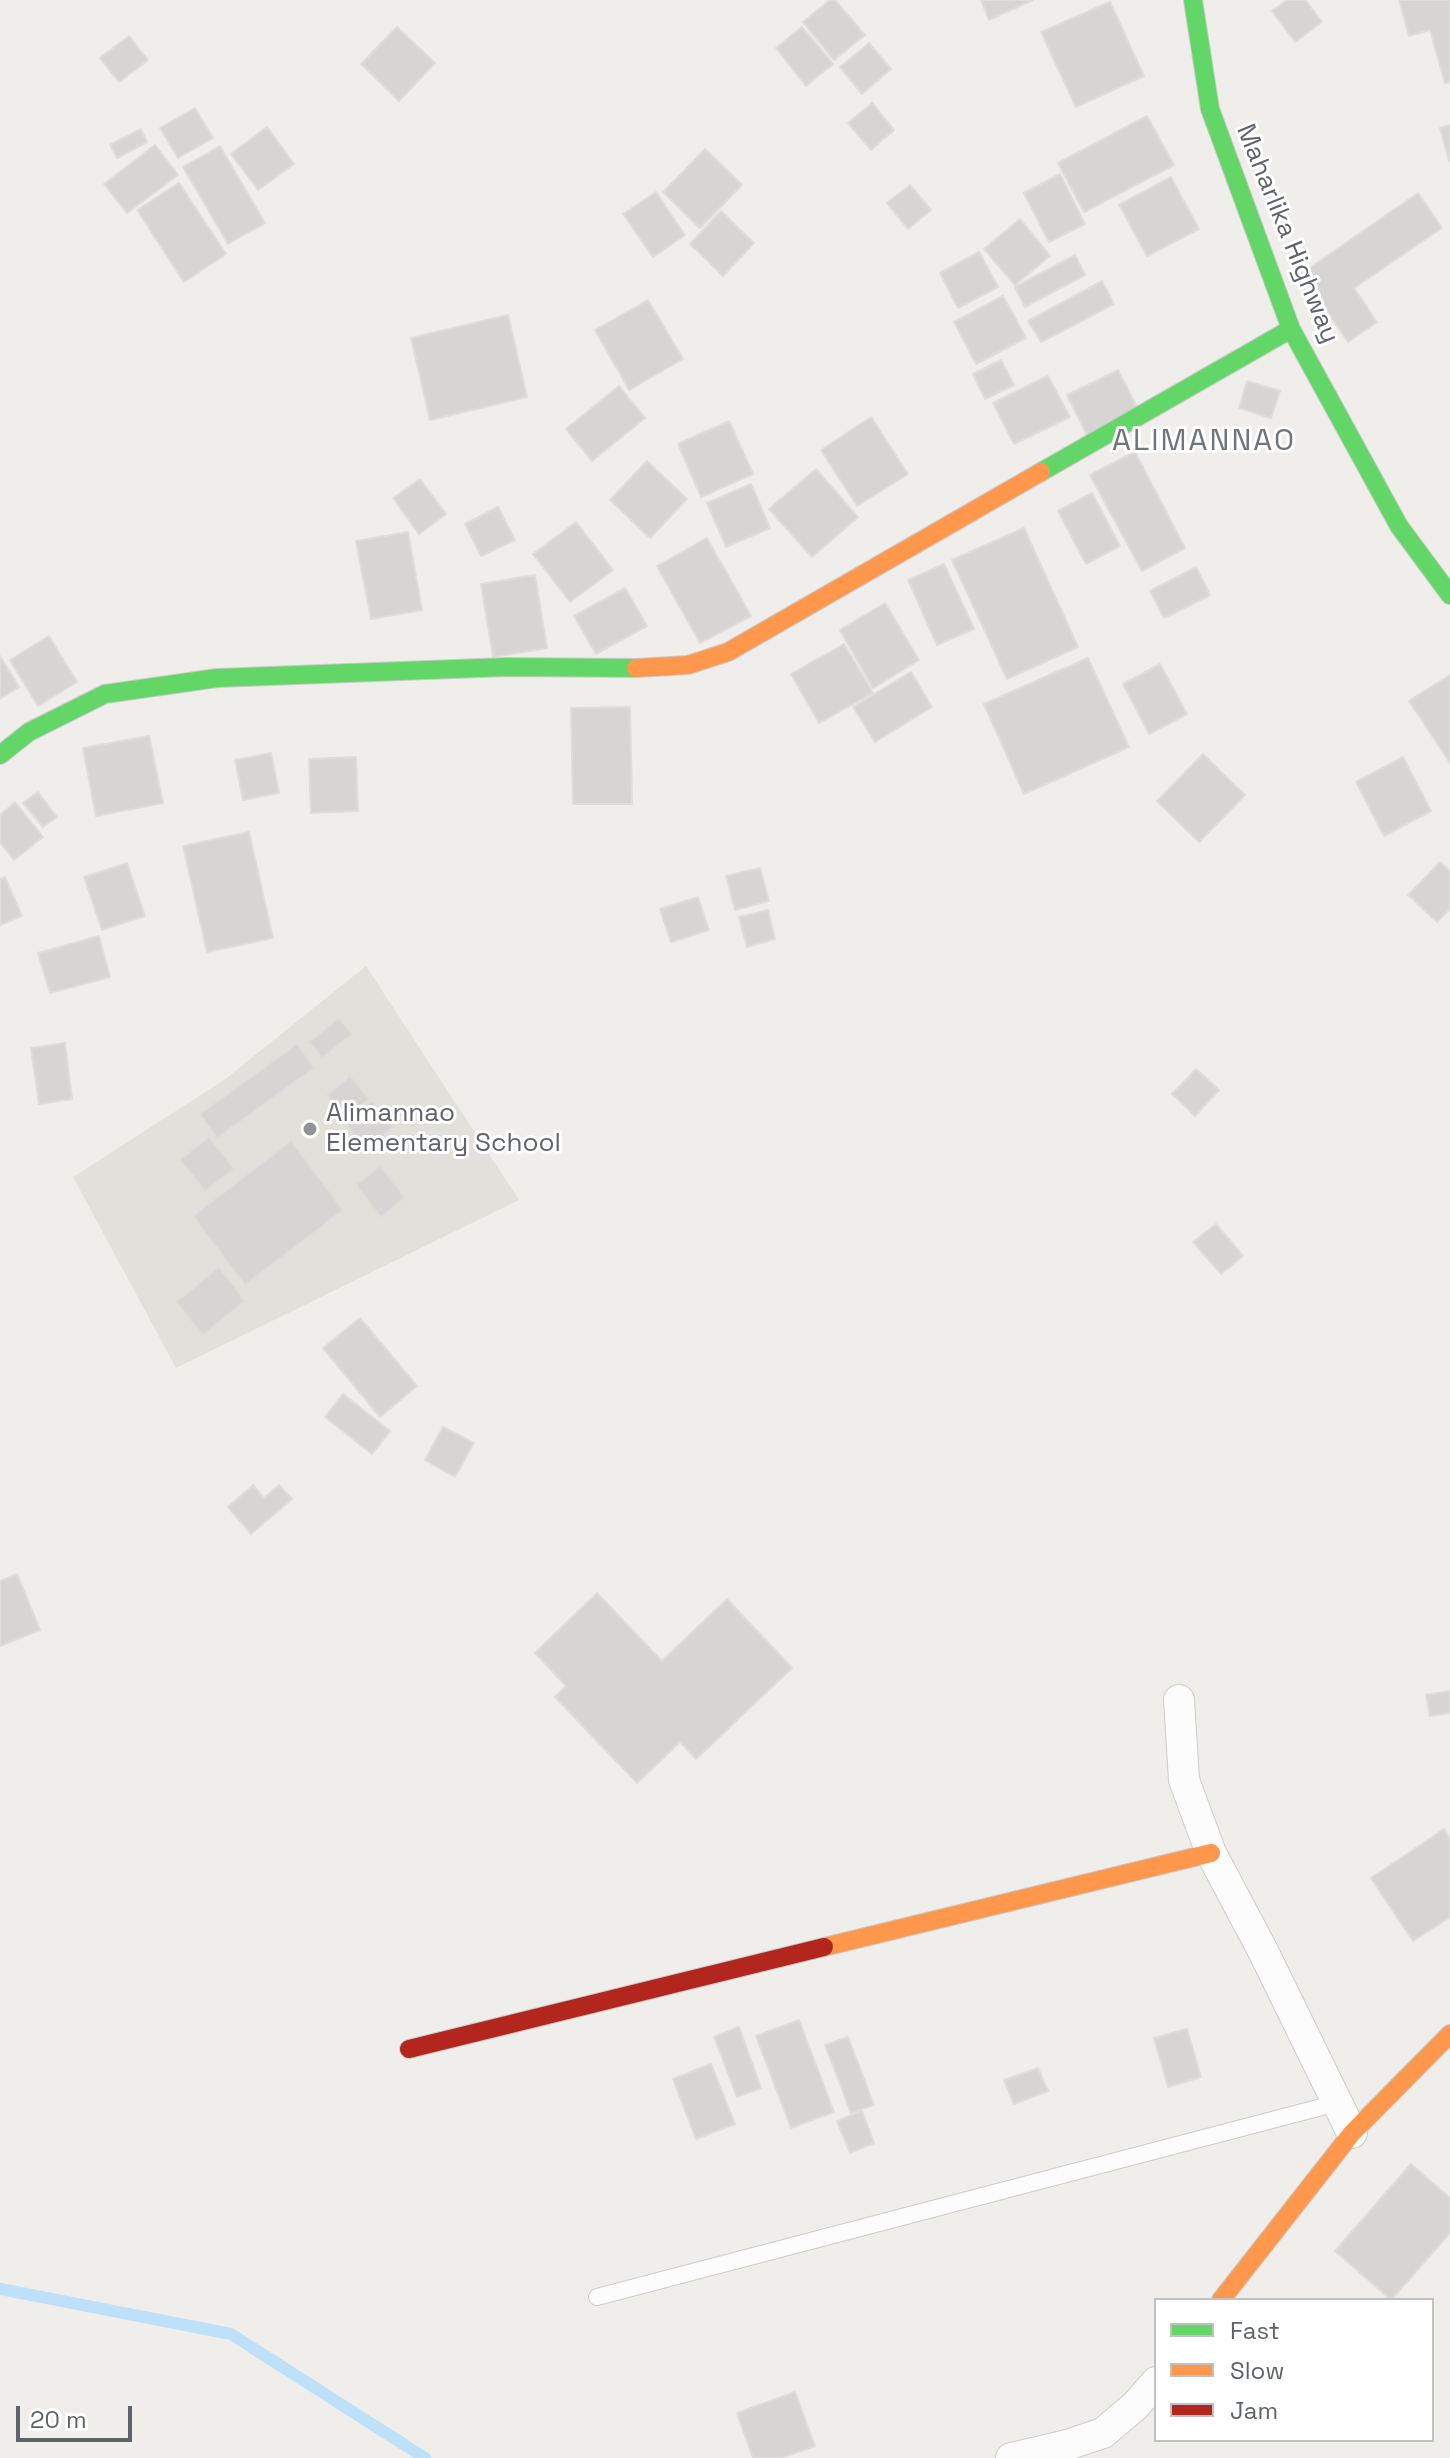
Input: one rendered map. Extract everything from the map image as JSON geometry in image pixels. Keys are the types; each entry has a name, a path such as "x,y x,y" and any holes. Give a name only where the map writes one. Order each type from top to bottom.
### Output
{"main road":[{"name":"Maharlika Highway","path":"1193,0 1210,109 1291,329 1399,526 1450,595"},
{"path":"0,755 29,732 105,694 217,678 507,667 651,668 688,665 728,652 1291,329"},
{"path":"409,2049 1211,1853"},
{"path":"1223,2298 1352,2133 1450,2034"}],"street":[{"path":"1179,1700 1184,1780 1211,1853 1352,2133"},
{"path":"1011,2458 1103,2433 1136,2405 1154,2384"}],"lane":[{"path":"597,2297 1337,2103"}],"shaded area":[{"name":"Alimannao Elementary School","path":"366,966 519,1200 176,1368 73,1177 224,1080"}],"building":[{"path":"830,0 835,0 865,35 834,60 803,22"},
{"path":"981,0 1033,0 989,20"},
{"path":"1287,0 1305,0 1322,22 1295,42 1272,11"},
{"path":"1399,0 1450,0 1450,82 1445,83 1430,30 1409,36"},
{"path":"1110,2 1144,76 1076,107 1041,32"},
{"path":"397,27 435,63 399,101 361,64"},
{"path":"802,27 833,64 806,86 776,48"},
{"path":"129,36 148,60 119,82 100,58"},
{"path":"869,43 891,69 862,94 840,67"},
{"path":"872,103 894,130 871,150 848,123"},
{"path":"195,108 213,138 178,158 160,128"},
{"path":"1147,116 1174,165 1084,212 1058,163"},
{"path":"1450,125 1450,161 1449,161 1440,128"},
{"path":"267,127 294,164 258,190 231,154"},
{"path":"141,129 147,142 117,158 110,145"},
{"path":"155,145 178,175 127,213 104,184"},
{"path":"220,146 265,223 228,244 183,167"},
{"path":"705,149 742,185 700,228 663,192"},
{"path":"1060,174 1085,224 1049,242 1024,193"},
{"path":"1171,177 1199,229 1147,256 1119,205"},
{"path":"179,183 226,254 184,282 137,210"},
{"path":"910,185 931,210 908,229 887,203"},
{"path":"656,192 685,235 653,257 623,214"},
{"path":"1418,193 1442,228 1354,288 1377,322 1348,342 1301,274"},
{"path":"721,211 754,243 723,276 690,244"},
{"path":"1020,219 1050,256 1015,285 984,249"},
{"path":"979,252 998,287 958,308 940,273"},
{"path":"1075,255 1085,275 1025,307 1015,287"},
{"path":"1102,281 1114,304 1041,342 1028,321"},
{"path":"1003,296 1026,338 976,364 954,322"},
{"path":"648,300 683,359 629,390 595,330"},
{"path":"508,315 527,397 430,420 411,338"},
{"path":"1001,360 1014,385 985,399 973,374"},
{"path":"1118,370 1138,409 1087,435 1067,395"},
{"path":"1048,376 1070,417 1014,444 993,403"},
{"path":"1247,381 1280,391 1271,418 1239,408"},
{"path":"619,386 645,418 592,461 566,429"},
{"path":"871,417 908,474 857,506 821,450"},
{"path":"729,421 753,474 701,497 678,444"},
{"path":"1135,452 1185,548 1142,571 1090,475"},
{"path":"647,461 687,499 650,538 610,500"},
{"path":"816,469 858,517 812,557 769,509"},
{"path":"420,479 446,514 419,534 393,498"},
{"path":"751,484 770,528 726,547 707,503"},
{"path":"1092,493 1120,546 1086,564 1058,511"},
{"path":"498,507 515,540 481,556 465,524"},
{"path":"576,522 613,570 570,602 533,554"},
{"path":"1024,528 1078,647 1007,679 952,560"},
{"path":"408,532 422,610 371,619 356,541"},
{"path":"707,538 751,616 700,643 657,566"},
{"path":"944,564 974,629 937,645 908,580"},
{"path":"1196,567 1210,595 1164,618 1150,591"},
{"path":"535,575 547,648 493,657 481,584"},
{"path":"625,588 647,626 596,654 574,616"},
{"path":"885,603 919,660 873,688 840,630"},
{"path":"49,636 77,682 38,706 10,660"},
{"path":"844,644 873,693 819,723 791,674"},
{"path":"0,656 19,687 0,699"},
{"path":"1088,658 1129,747 1024,794 984,704"},
{"path":"1160,664 1187,714 1149,734 1123,684"},
{"path":"911,672 932,707 875,742 853,707"},
{"path":"1450,675 1450,763 1409,701"},
{"path":"630,707 632,804 573,804 571,708"},
{"path":"149,736 163,803 96,816 83,748"},
{"path":"271,753 279,793 243,800 235,760"},
{"path":"1203,754 1245,795 1199,842 1157,801"},
{"path":"356,757 358,811 311,813 309,759"},
{"path":"1403,757 1431,811 1384,836 1356,782"},
{"path":"38,792 57,817 43,827 23,803"},
{"path":"15,802 43,837 14,860 0,842 0,815"},
{"path":"249,832 273,938 207,952 183,846"},
{"path":"1440,862 1450,871 1450,909 1437,922 1408,895"},
{"path":"127,863 145,916 102,930 84,877"},
{"path":"760,868 769,901 735,910 726,876"},
{"path":"5,877 22,916 0,925 0,879"},
{"path":"698,897 709,930 671,942 660,909"},
{"path":"768,910 775,939 747,947 739,917"},
{"path":"99,936 110,977 50,993 38,953"},
{"path":"339,1018 352,1034 322,1058 309,1042"},
{"path":"65,1043 72,1099 39,1104 31,1048"},
{"path":"297,1044 314,1068 217,1138 200,1114"},
{"path":"1196,1069 1219,1090 1195,1116 1172,1094"},
{"path":"350,1076 369,1099 346,1118 327,1095"},
{"path":"372,1101 394,1126 367,1149 345,1123"},
{"path":"209,1137 234,1169 205,1191 180,1160"},
{"path":"291,1141 343,1210 245,1285 193,1216"},
{"path":"380,1166 405,1197 381,1217 356,1185"},
{"path":"1216,1224 1243,1256 1221,1274 1193,1242"},
{"path":"219,1267 245,1301 203,1335 176,1302"},
{"path":"360,1318 417,1386 380,1417 323,1348"},
{"path":"343,1394 390,1431 372,1454 325,1417"},
{"path":"443,1427 474,1443 455,1477 425,1460"},
{"path":"253,1485 264,1498 279,1485 292,1499 251,1534 228,1507"},
{"path":"17,1574 40,1630 0,1646 0,1581"},
{"path":"597,1593 662,1661 727,1599 792,1668 696,1759 680,1742 637,1783 555,1697 566,1686 535,1653"},
{"path":"1450,1691 1450,1713 1430,1716 1426,1695"},
{"path":"1444,1829 1450,1839 1450,1917 1413,1941 1371,1878"},
{"path":"799,2020 834,2112 791,2128 756,2036"},
{"path":"739,2027 761,2088 737,2097 714,2037"},
{"path":"1187,2029 1201,2077 1168,2087 1154,2038"},
{"path":"848,2037 874,2105 851,2113 825,2045"},
{"path":"711,2064 735,2124 696,2139 673,2079"},
{"path":"1038,2068 1048,2091 1014,2104 1004,2080"},
{"path":"862,2111 874,2143 850,2153 837,2121"},
{"path":"1411,2164 1450,2198 1450,2233 1393,2298 1389,2298 1335,2251"},
{"path":"795,2392 815,2446 781,2458 753,2458 737,2413"}],"waterway":[{"path":"0,2289 231,2334 425,2458"}],"traffic: fast":[{"path":"1193,0 1210,109 1291,329 1399,526 1450,595"},
{"path":"1041,472 1291,329"},
{"path":"0,755 29,732 105,694 217,678 507,667 636,668"}],"traffic: slow":[{"path":"636,668 688,665 728,652 1041,472"},
{"path":"824,1947 1211,1853"},
{"path":"1223,2298 1352,2133 1450,2034"}],"traffic: jam":[{"path":"409,2049 824,1947"}],"place":[{"name":"Alimannao Elementary School","path":"310,1129"}],"district":[{"name":"ALIMANNAO","path":"1204,442"}]}
